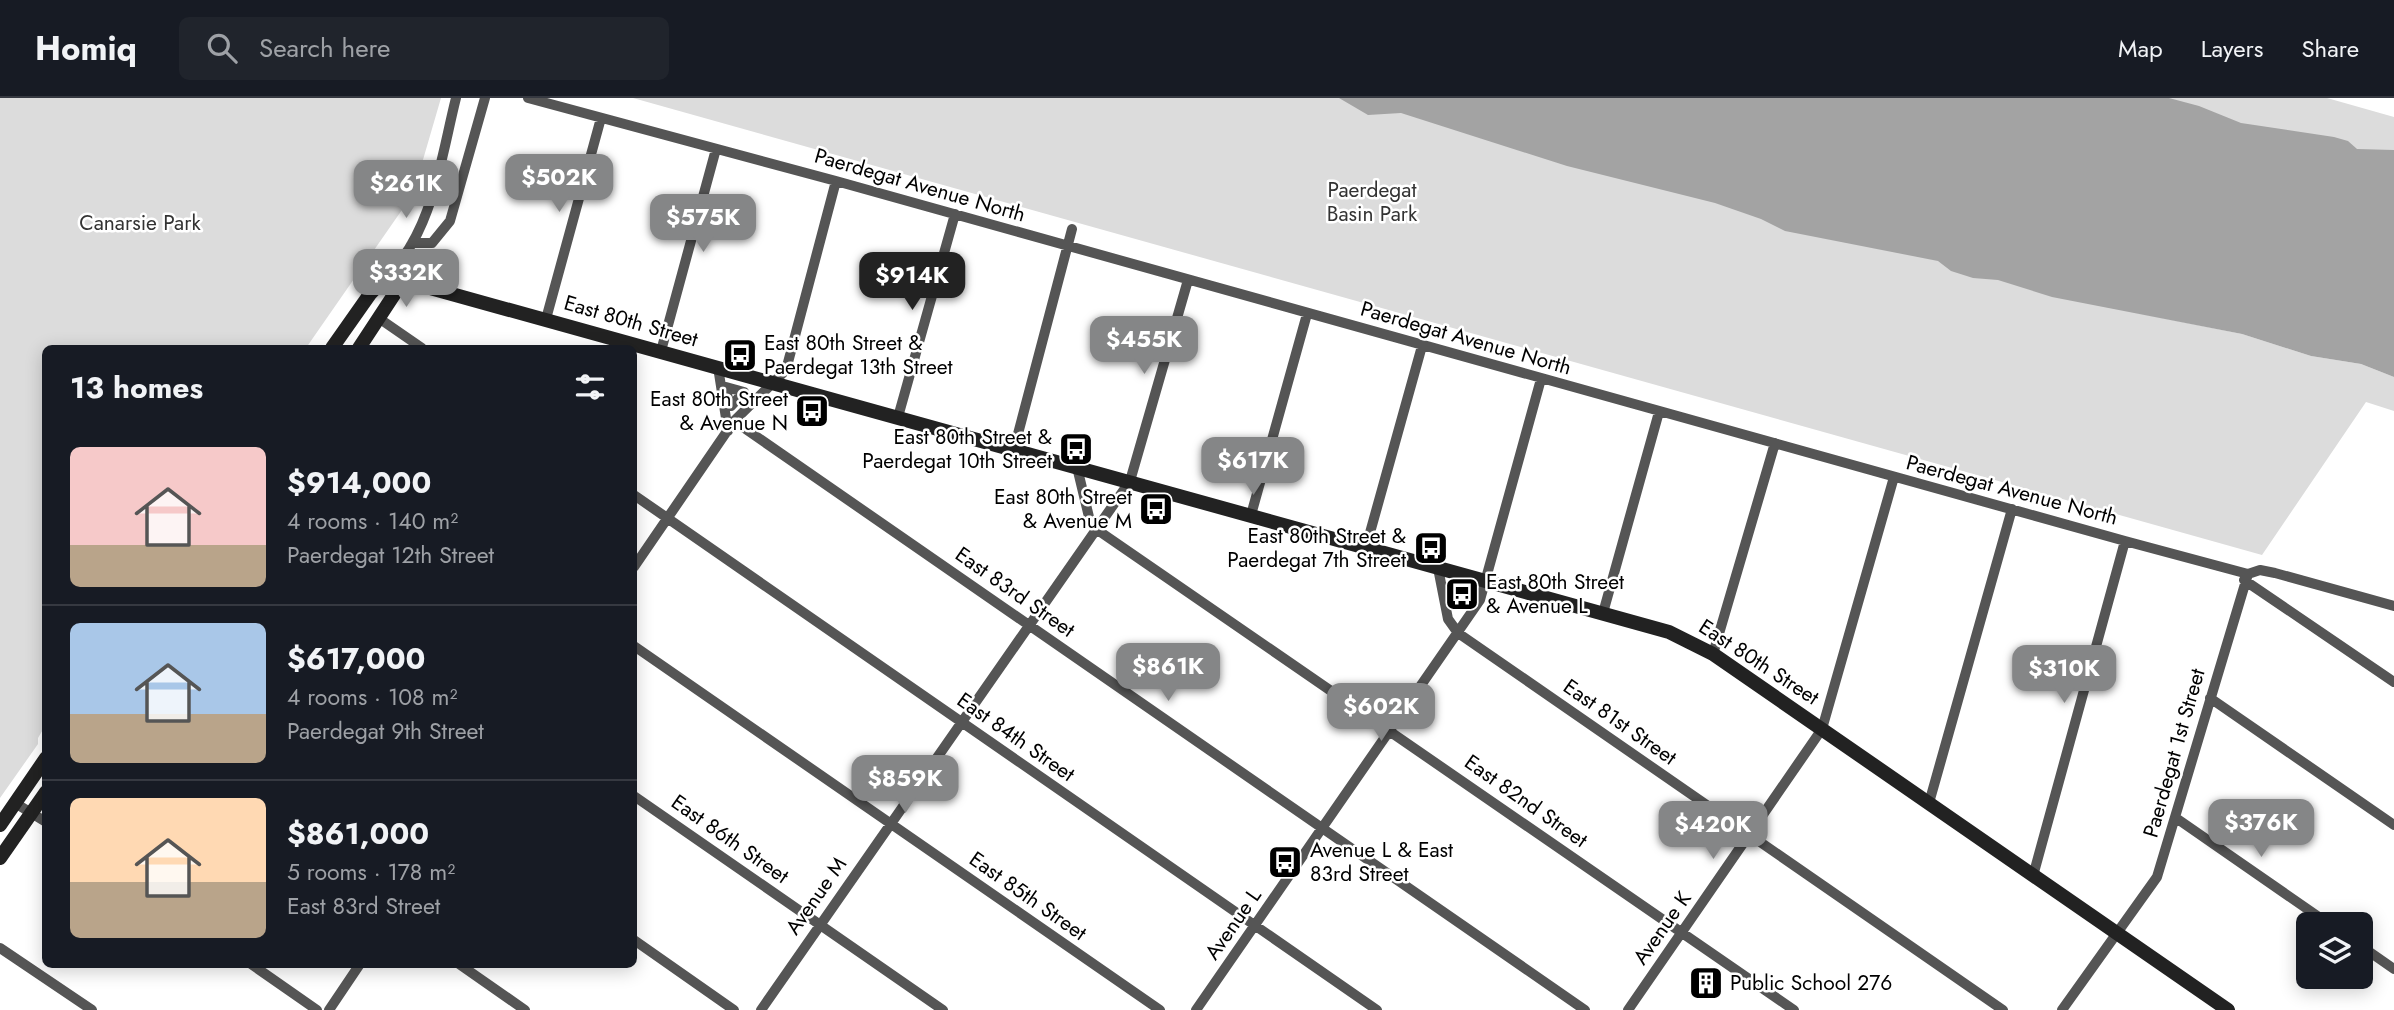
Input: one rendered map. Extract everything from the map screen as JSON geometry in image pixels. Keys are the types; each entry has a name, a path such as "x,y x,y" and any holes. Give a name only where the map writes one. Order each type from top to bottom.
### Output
{"street":[{"path":"334,345 370,294 412,243 428,209 456,98"},
{"path":"412,243 432,243 450,221 485,98"},
{"name":"Paerdegat Avenue North","path":"528,98 836,181 2126,541 2246,577 2260,570 2394,606"},
{"path":"546,319 601,118"},
{"path":"661,351 716,149"},
{"path":"637,564 734,421 786,370 836,181"},
{"path":"898,417 955,215"},
{"path":"1014,449 1072,229"},
{"name":"East 80th Street","path":"387,276 1668,632 1713,654 2228,1010"},
{"name":"Avenue M","path":"761,1010 1130,481 1188,280"},
{"path":"361,345 403,281"},
{"path":"1251,515 1307,314"},
{"path":"380,319 418,345"},
{"path":"1366,547 1422,346"},
{"path":"718,367 728,431"},
{"name":"Avenue L","path":"1196,1010 1480,600 1541,379"},
{"path":"1602,613 1659,412"},
{"name":"East 83rd Street","path":"734,421 1585,1010"},
{"path":"1713,654 1775,443"},
{"path":"1077,467 1088,517 1096,529"},
{"name":"Avenue K","path":"1628,1010 1822,729 1894,477"},
{"name":"East 84th Street","path":"637,497 1377,1010"},
{"path":"1929,803 2012,509"},
{"name":"East 82nd Street","path":"1096,529 1794,1010"},
{"path":"2033,876 2126,541"},
{"path":"1438,568 1448,619 1458,633"},
{"path":"2246,577 2394,682"},
{"name":"Paerdegat 1st Street","path":"2062,1010 2115,932 2157,877 2246,577"},
{"name":"East 81st Street","path":"1458,633 2003,1010"},
{"name":"East 85th Street","path":"637,648 1160,1010"},
{"path":"2210,698 2394,825"},
{"path":"0,825 42,764"},
{"path":"0,858 42,798"},
{"name":"East 86th Street","path":"637,798 943,1010"},
{"path":"15,803 42,819"},
{"path":"2176,818 2312,912"},
{"path":"637,942 734,1010"},
{"path":"0,948 92,1010"},
{"path":"2373,954 2394,969"},
{"path":"257,968 317,1010"},
{"path":"329,1010 357,968"},
{"path":"465,968 525,1010"}],"green space":[{"name":"Canarsie Park","path":"0,98 441,98 413,194 308,345 42,345 42,731 38,744 0,798"},
{"name":"Paerdegat Basin Park","path":"633,98 1372,98 2128,311 2242,334 2311,356 2361,364 2394,377 2394,411 2366,402 2262,555"},
{"path":"2115,98 2327,98 2394,117 2394,150 2308,153"}],"shaded area":[{"path":"1339,98 2169,98 2199,106 2241,123 2334,137 2348,141 2357,149 2394,150 2394,377 2361,364 2311,356 2242,334 2052,297 1998,280 1973,278 1951,271 1938,261 1785,231 1761,219 1715,203 1567,166 1401,113 1368,115"}],"place":[{"name":"East 80th Street & Paerdegat 13th Street","path":"740,355"},
{"name":"East 80th Street & Avenue N","path":"812,411"},
{"name":"East 80th Street & Paerdegat 10th Street","path":"1076,449"},
{"name":"East 80th Street & Avenue M","path":"1156,509"},
{"name":"East 80th Street & Paerdegat 7th Street","path":"1431,548"},
{"name":"East 80th Street & Avenue L","path":"1462,594"},
{"name":"Avenue L & East 83rd Street","path":"1285,862"},
{"name":"Public School 276","path":"1706,983"}]}
